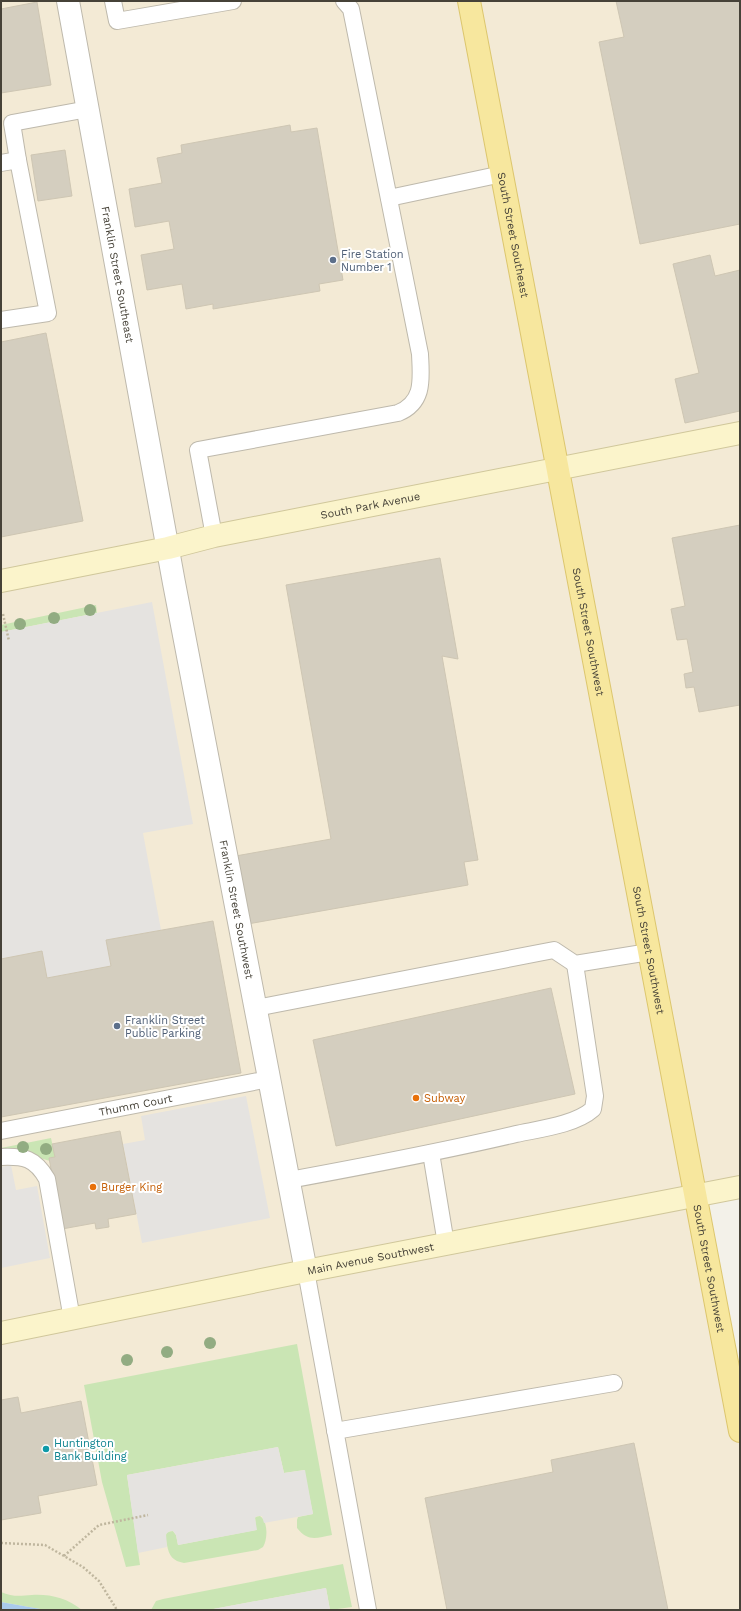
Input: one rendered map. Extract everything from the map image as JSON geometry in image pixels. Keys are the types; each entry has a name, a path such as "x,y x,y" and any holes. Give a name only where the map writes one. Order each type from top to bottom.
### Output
{"main road":[{"name":"South Street Southeast","path":"469,1 558,469"},
{"name":"South Street Southwest","path":"558,469 694,1195 740,1431"}],"street":[{"name":"Franklin Street Southeast","path":"68,1 168,548"},
{"name":"South Park Avenue","path":"1,581 168,548 214,536 740,433"},
{"name":"Franklin Street Southwest","path":"168,548 306,1272"},
{"name":"Main Avenue Southwest","path":"1,1333 740,1187"}],"lane":[{"path":"113,1 117,21 232,1"},
{"path":"214,536 198,450 398,412 408,408 415,400 422,382 420,354 351,9 344,1"},
{"path":"1,320 48,313 12,123 88,109"},
{"path":"1,163 18,160"},
{"path":"388,198 502,174"},
{"path":"256,1008 554,950 575,964 649,952"},
{"path":"289,1180 431,1153 562,1123 586,1115 593,1109 595,1096 575,964"},
{"name":"Thumm Court","path":"1,1131 269,1079"},
{"path":"431,1153 446,1244"},
{"path":"1,1157 13,1157 30,1160 40,1167 47,1179 72,1319"},
{"path":"306,1272 368,1610"},
{"path":"335,1431 614,1383"}],"path":[{"path":"3,614 9,641"},
{"path":"64,1556 99,1525 148,1515"},
{"path":"1,1543 46,1545 83,1567 99,1581 118,1610"}],"shaded area":[{"path":"1,1 740,1 740,1186 695,1195 740,1431 740,1610 46,1610 1,1602"},
{"path":"152,602 193,824 143,833 161,930 106,940 111,966 47,978 42,951 1,959 1,632"},
{"path":"246,1096 270,1218 142,1243 123,1144 145,1140 141,1116"},
{"path":"11,1165 16,1190 37,1186 50,1258 1,1268 1,1167"},
{"path":"278,1447 284,1473 305,1470 313,1514 264,1523 262,1516 257,1516 255,1518 257,1530 178,1545 176,1535 173,1531 170,1531 166,1534 167,1547 138,1553 127,1475"},
{"path":"326,1588 330,1610 208,1610"}],"green space":[{"path":"96,605 97,613 1,632 1,625"},
{"path":"51,1138 55,1157 49,1158 50,1161 10,1149 1,1150 1,1148"},
{"path":"297,1344 332,1535 313,1538 305,1535 297,1528 298,1517 313,1514 304,1470 284,1473 278,1447 127,1475 140,1565 126,1567 102,1482 84,1385"},
{"path":"260,1516 265,1522 266,1539 263,1547 258,1550 184,1563 174,1559 169,1552 166,1538 167,1532 173,1531 176,1535 178,1545 256,1530 255,1517"},
{"path":"343,1564 352,1607 330,1610 326,1588 208,1610 151,1610 156,1601 163,1599"},
{"path":"1,1592 16,1596 52,1596 70,1602 82,1610 46,1610 1,1602"}],"water":[{"path":"1,1602 46,1610 1,1610"}],"building":[{"path":"616,1 740,1 740,224 640,244 599,42 624,37"},
{"path":"37,2 51,85 1,93 1,9"},
{"path":"290,125 291,132 317,128 343,280 319,284 320,291 213,309 213,304 186,309 182,284 147,290 141,255 174,249 169,221 135,227 129,189 162,183 157,158 182,153 181,145"},
{"path":"65,150 72,196 38,201 31,155"},
{"path":"710,255 715,276 740,270 740,411 685,423 675,379 699,373 673,264"},
{"path":"46,333 83,521 1,537 1,342"},
{"path":"740,525 740,705 699,712 694,687 686,688 684,674 693,672 687,639 677,640 671,609 685,606 672,538"},
{"path":"440,558 458,659 442,656 478,860 464,862 468,885 242,925 230,857 331,839 286,585"},
{"name":"Franklin Street Public Parking","path":"213,921 241,1073 1,1117 1,959 42,951 47,978 111,966 106,940"},
{"path":"551,988 575,1094 336,1146 313,1040"},
{"name":"Burger King","path":"120,1131 136,1214 108,1219 109,1227 96,1229 95,1223 62,1229 49,1158 55,1157 52,1144"},
{"name":"Huntington Bank Building","path":"18,1397 21,1413 81,1401 97,1485 38,1496 41,1513 1,1520 1,1400"},
{"path":"634,1443 668,1610 447,1610 425,1498 553,1472 551,1460"}],"place":[{"name":"Fire Station Number 1","path":"333,260"},
{"name":"Franklin Street Public Parking","path":"117,1026"},
{"name":"Subway","path":"416,1098"},
{"name":"Burger King","path":"93,1187"},
{"name":"Huntington Bank Building","path":"46,1449"}]}
